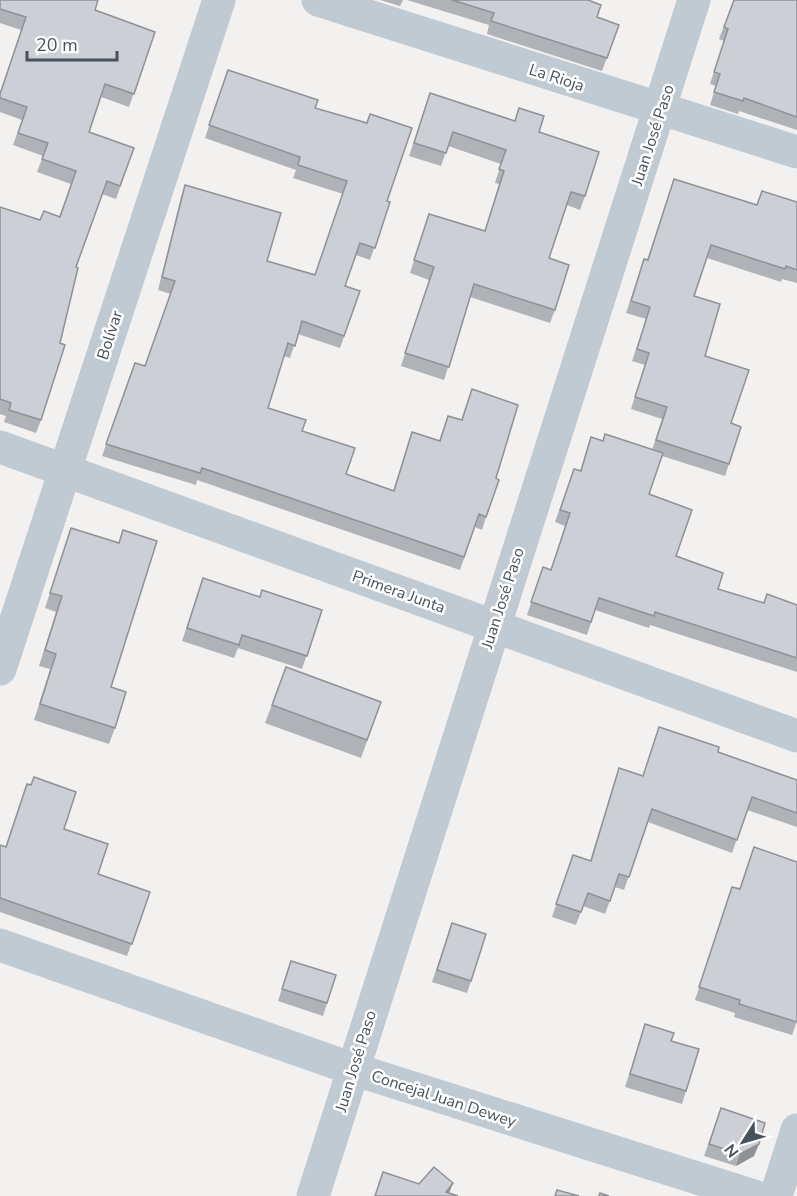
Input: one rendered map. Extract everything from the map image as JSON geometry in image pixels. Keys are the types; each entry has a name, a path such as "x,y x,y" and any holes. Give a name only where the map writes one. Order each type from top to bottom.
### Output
{"street":[{"name":"Bolívar","path":"0,669 219,0"},
{"name":"La Rioja","path":"318,0 797,152"},
{"name":"Juan José Paso","path":"313,1196 493,625 660,110 693,0"},
{"name":"Primera Junta","path":"0,447 797,736"},
{"name":"Concejal Juan Dewey","path":"0,945 353,1070 754,1196"},
{"path":"776,1196 797,1130"}],"building":[{"path":"0,0 98,0 95,10 155,32 134,94 105,84 89,132 134,148 120,186 107,181 76,267 78,268 60,343 65,345 41,420 9,410 11,403 0,399 0,207 40,220 44,211 60,217 76,171 42,159 48,143 18,133 27,107 0,98 26,17 0,9"},
{"path":"452,0 588,0 601,5 597,17 619,25 607,58 491,21 494,13"},
{"path":"734,0 797,0 797,117 744,98 743,101 714,92 720,74 714,72 728,29 724,27"},
{"path":"228,70 318,100 315,108 367,123 370,114 412,128 387,201 390,202 375,248 360,243 345,286 360,291 344,336 302,321 295,346 288,343 268,408 306,420 302,431 355,448 346,474 394,491 412,432 440,441 448,416 462,420 472,389 518,405 496,478 499,480 486,517 479,514 464,557 202,468 200,473 106,444 135,363 145,366 175,281 162,277 185,185 281,213 267,261 315,275 347,181 298,165 300,157 209,125"},
{"path":"430,93 515,121 519,108 544,116 539,132 599,152 585,196 571,192 549,258 569,265 555,310 474,284 449,367 405,353 434,267 414,260 429,214 485,231 504,171 499,169 506,150 453,132 446,153 414,143"},
{"path":"674,179 757,205 762,191 797,202 797,270 786,266 785,269 711,245 694,296 720,304 705,356 749,370 731,423 741,427 729,464 656,440 667,407 635,397 649,353 637,349 650,307 631,301 644,259 648,260"},
{"path":"605,434 663,453 649,494 692,510 676,556 723,573 718,589 764,603 767,594 797,605 797,658 655,612 654,616 599,598 591,622 531,602 543,567 551,570 570,513 560,510 574,469 581,471 591,437 603,441"},
{"path":"71,528 119,543 123,530 157,541 111,687 126,692 115,728 40,704 56,654 45,650 62,596 50,593"},
{"path":"203,578 260,597 262,590 322,610 307,656 242,635 239,645 187,628"},
{"path":"286,667 381,702 367,740 272,705"},
{"path":"659,727 719,747 718,752 797,780 797,813 752,797 737,840 652,809 629,877 619,874 610,901 588,893 581,912 556,904 573,855 591,861 619,768 643,776"},
{"path":"34,777 76,792 64,829 108,844 98,874 150,892 132,944 0,898 0,845 6,847 27,784 31,785"},
{"path":"754,847 797,862 797,1022 739,1004 740,1000 699,987 732,887 740,889"},
{"path":"452,923 486,934 471,981 437,970"},
{"path":"291,961 336,975 327,1003 282,989"},
{"path":"645,1024 674,1033 671,1041 699,1049 686,1091 630,1074"},
{"path":"721,1108 765,1123 759,1144 740,1154 709,1144"},
{"path":"434,1167 453,1183 446,1192 458,1196 375,1196 383,1172 419,1184"},
{"path":"557,1190 579,1196 555,1196"}]}
